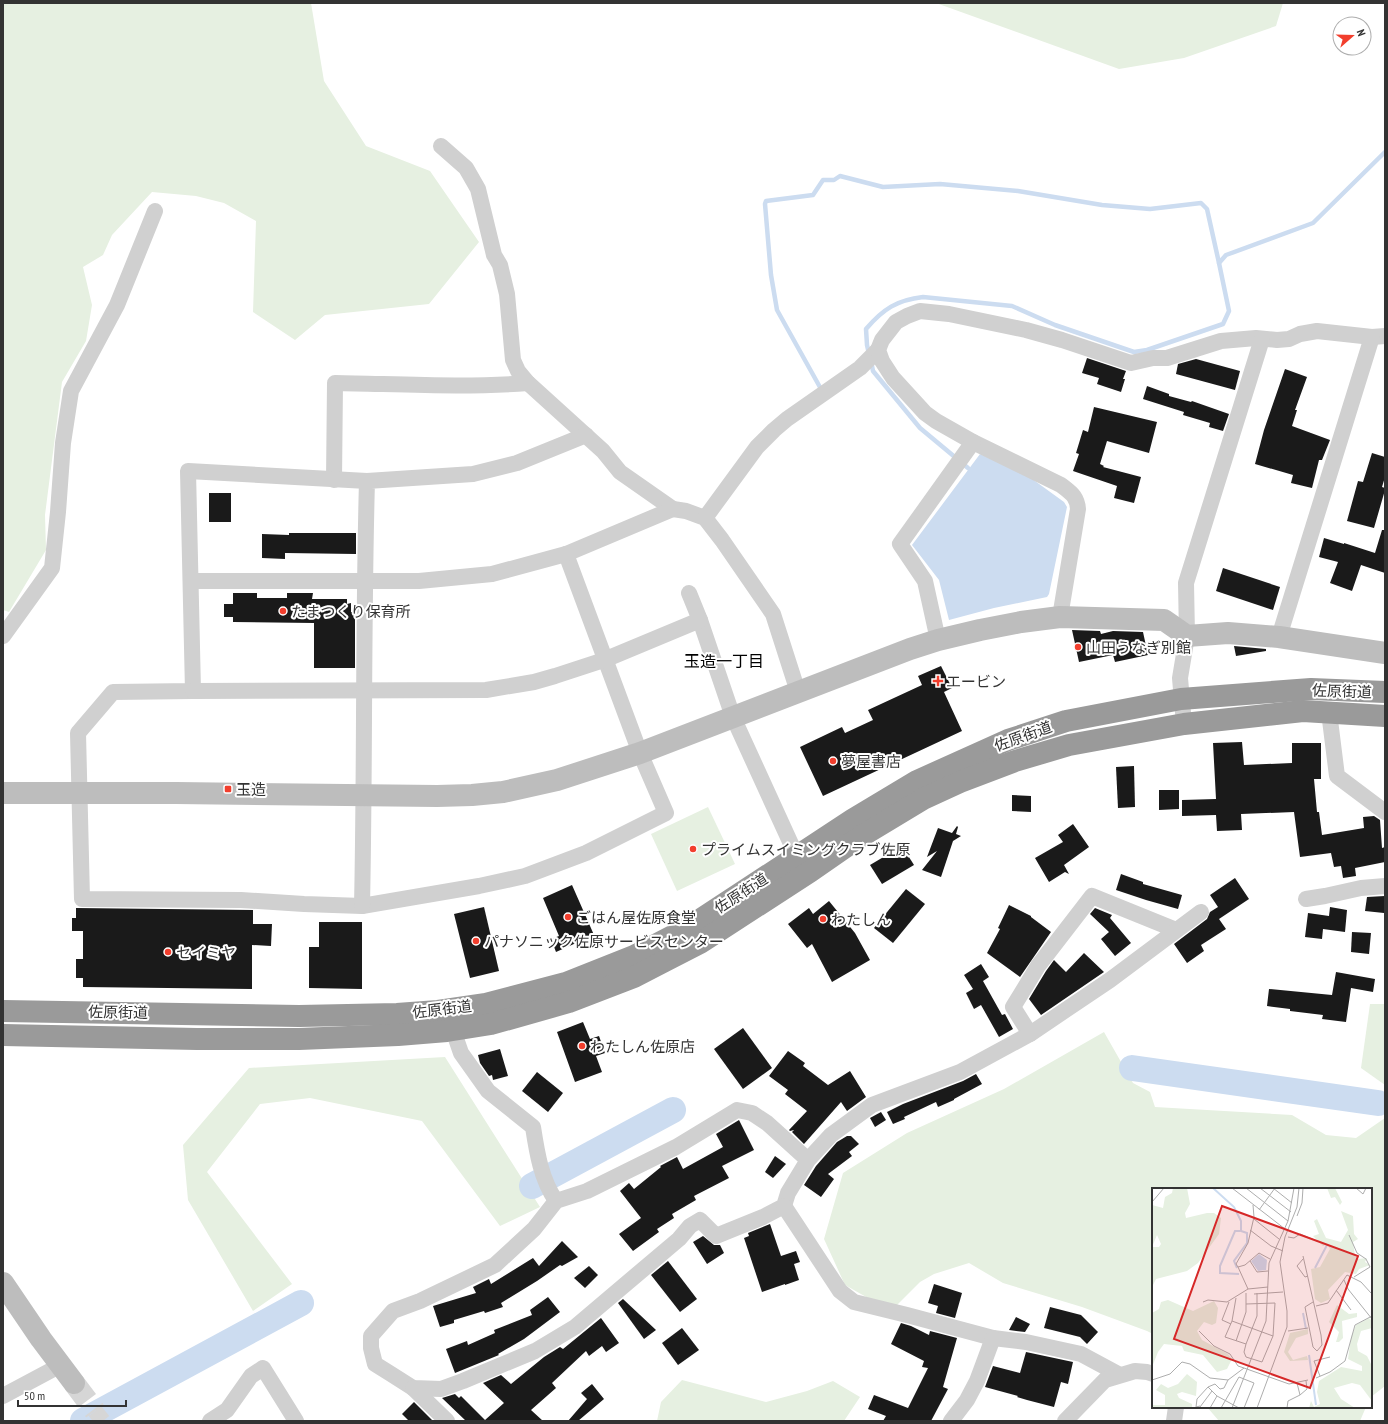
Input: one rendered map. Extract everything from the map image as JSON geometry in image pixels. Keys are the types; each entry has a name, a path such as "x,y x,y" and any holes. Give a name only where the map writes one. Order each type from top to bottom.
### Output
{"highway":[{"name":"佐原街道","path":"3,1011 306,1016 397,1014 438,1011 486,1004 566,983 634,956 686,929 852,820 917,781 1008,740 1066,721 1181,699 1311,688 1385,692"},
{"name":"佐原街道","path":"3,1035 197,1039 299,1039 398,1035 453,1030 491,1024 569,1002 634,977 700,943 811,871 860,837 923,799 960,782 1015,761 1069,745 1184,724 1303,711 1385,716"}],"street":[{"path":"441,146 466,168 478,190 494,254 500,265 507,294 513,360 518,371 528,383 603,451 620,472 673,509 686,511 705,518 722,540 772,614 798,692"},
{"path":"3,636 52,568 63,443 71,391 117,305 155,211"},
{"path":"705,518 757,446 787,419 860,368 878,350 882,340 896,322 920,311 949,314 1026,330 1062,340 1131,363 1153,358 1167,358 1221,340 1289,339 1300,334 1317,332 1379,337 1279,637"},
{"path":"1184,724 1180,678 1187,636 1186,583 1262,339"},
{"path":"878,350 882,361 893,378 925,413 973,442 1052,480 1071,492 1077,500 1078,509 1060,617"},
{"path":"334,480 335,383 510,385 528,383"},
{"path":"193,691 188,471 367,481 473,474 517,463 586,435"},
{"path":"938,640 925,581 900,544 973,442"},
{"path":"362,906 367,481"},
{"path":"191,581 420,581 492,574 566,554 673,509"},
{"path":"566,554 604,660 640,753 666,813 586,853 525,876 479,886 362,906 241,900 82,898 78,733 112,692 486,690 534,682 604,660 700,620"},
{"path":"689,593 700,620 733,717 797,856"},
{"path":"3,793 451,796 503,792 557,780 640,753 910,649 938,640 1021,622 1060,617 1164,620 1187,636 1228,633 1279,637 1385,653"},
{"path":"1329,712 1337,776 1385,812"},
{"path":"1306,899 1361,888 1385,886"},
{"path":"1030,1034 1013,1007 1038,966 1092,896 1176,930"},
{"path":"413,1388 441,1389 535,1351 575,1327 679,1239 690,1226 700,1220 716,1236 763,1217 784,1206 788,1193 808,1160 831,1135 872,1105 960,1072 1030,1034 1110,980 1200,912"},
{"path":"453,1030 461,1053 488,1091 533,1127 539,1163 553,1197"},
{"path":"447,1421 413,1388 375,1364 371,1348 371,1336 393,1310 420,1301 495,1265 534,1229 553,1197 587,1191 676,1147 736,1110 752,1113 767,1123 808,1160"},
{"path":"784,1206 840,1291 854,1302 993,1338 1026,1342 1081,1354 1120,1375"},
{"path":"5,1289 74,1382"},
{"path":"951,1421 977,1381 993,1338"},
{"path":"3,1396 61,1365"},
{"path":"210,1421 227,1410 251,1376 263,1368 296,1421"},
{"path":"1065,1421 1105,1380 1135,1372 1152,1374"},
{"path":"1174,1421 1176,1408"}],"green space":[{"path":"3,3 311,3 324,81 366,146 430,171 479,242 429,304 325,315 295,340 253,312 256,221 224,203 196,196 152,192 112,235 103,255 83,267 92,305 86,341 62,382 45,515 46,550 9,612 3,610"},
{"path":"936,3 1283,3 1276,26 1184,58 1119,69"},
{"name":"プライムスイミングクラブ佐原","path":"708,807 735,864 677,891 651,834"},
{"path":"1370,1004 1385,1004 1385,1085 1361,1068"},
{"path":"1104,1032 1133,1083 1150,1092 1155,1107 1292,1115 1326,1135 1356,1138 1385,1118 1385,1386 1372,1396 1372,1188 1152,1188 1152,1334 1082,1307 1003,1283 969,1263 934,1274 920,1282 891,1311 845,1285 824,1239 843,1173 907,1133 1004,1089"},
{"path":"445,1057 540,1207 500,1226 422,1121 310,1098 260,1104 207,1172 292,1284 253,1311 188,1200 183,1145 249,1068"},
{"path":"682,1380 766,1402 807,1391 833,1381 860,1397 844,1421 657,1421 661,1402"},
{"path":"1208,1408 1366,1408 1360,1421 1219,1421"}],"water":[{"path":"980,454 1024,473 1064,502 1067,507 1049,594 1047,597 994,608 949,620 939,580 912,545"}],"building":[{"path":"1087,358 1126,371 1121,392 1097,384 1099,378 1082,373"},
{"path":"1196,359 1240,371 1235,390 1176,374 1178,364"},
{"path":"1285,369 1307,377 1295,410 1297,410 1292,426 1330,440 1322,460 1319,460 1312,488 1291,483 1293,475 1255,464 1264,430"},
{"path":"1147,386 1169,394 1169,396 1192,401 1229,414 1223,431 1209,427 1210,423 1183,415 1184,412 1143,399"},
{"path":"1094,407 1157,422 1149,453 1107,441 1100,464 1104,466 1103,467 1141,477 1134,503 1114,498 1117,486 1073,471 1079,454 1076,453 1083,430 1088,432"},
{"path":"1372,453 1385,457 1385,477 1382,487 1385,488 1385,490 1374,528 1347,521 1358,481 1363,482"},
{"path":"209,493 231,493 231,522 209,522"},
{"path":"1382,530 1385,530 1385,573 1361,565 1352,591 1330,583 1338,562 1319,557 1324,538 1375,553"},
{"path":"289,533 356,533 356,554 285,553 285,559 262,558 262,534 289,535"},
{"path":"1223,568 1280,587 1273,610 1216,591"},
{"path":"233,593 257,593 257,598 287,598 287,593 313,593 312,599 347,599 347,604 351,603 351,612 355,612 355,668 314,668 314,623 233,622 233,617 224,617 224,604 233,604"},
{"path":"1072,630 1100,631 1101,634 1113,631 1143,632 1148,655 1115,662 1113,655 1079,662"},
{"path":"1234,646 1266,649 1266,651 1236,656"},
{"path":"941,666 952,688 944,692 962,731 823,796 800,747 842,727 845,733 873,720 868,710 922,685 918,676"},
{"path":"1242,742 1244,765 1292,763 1292,743 1321,743 1321,779 1314,779 1317,812 1319,812 1322,835 1364,828 1363,817 1374,816 1380,820 1382,848 1385,847 1385,862 1355,868 1356,876 1343,878 1341,866 1334,867 1331,853 1300,857 1294,812 1241,814 1242,830 1217,831 1216,815 1182,816 1182,800 1216,799 1213,743"},
{"path":"1134,766 1135,807 1118,808 1116,767"},
{"path":"1159,790 1179,790 1179,809 1159,810"},
{"path":"1012,795 1031,796 1031,812 1012,811"},
{"path":"1073,824 1089,847 1064,865 1069,874 1065,872 1049,882 1035,858 1063,842 1058,835"},
{"path":"957,826 956,834 961,836 953,841 941,877 922,870 937,851 927,857 938,828 952,833"},
{"path":"902,846 914,865 882,884 870,865"},
{"path":"1121,874 1143,882 1143,884 1182,895 1178,909 1116,890"},
{"path":"1235,878 1249,899 1219,919 1226,929 1201,945 1204,951 1187,963 1174,944 1207,919 1210,912 1218,907 1210,895"},
{"name":"ごはん屋佐原食堂","path":"572,885 594,935 556,952 551,939 559,936 543,898"},
{"path":"906,889 925,904 893,943 874,928"},
{"path":"1385,896 1384,913 1365,911 1367,897"},
{"path":"829,901 855,933 870,960 832,982 812,944 807,948 788,924 809,908 813,914"},
{"path":"1009,905 1031,916 1051,932 1020,977 987,953 1000,929 998,928"},
{"name":"パナソニック佐原サービスセンター","path":"484,907 499,971 470,978 454,914"},
{"path":"1330,907 1347,910 1345,932 1323,929 1322,939 1305,937 1308,913 1329,916"},
{"name":"セイミヤ","path":"76,908 253,910 253,924 272,924 271,946 252,945 252,989 83,987 83,978 76,978 76,959 83,959 83,931 72,931 72,918 76,918"},
{"path":"1095,908 1112,915 1110,918 1131,943 1115,956 1101,939 1109,932 1090,914"},
{"path":"319,922 362,922 362,989 309,988 309,947 319,947"},
{"path":"1352,932 1371,933 1369,954 1351,952"},
{"path":"1084,953 1104,972 1041,1015 1029,999 1046,971 1054,960 1066,972"},
{"path":"981,964 989,977 983,981 1002,1015 1005,1014 1013,1029 999,1037 981,1005 974,1009 966,993 973,989 964,975"},
{"path":"1336,972 1375,979 1373,992 1351,988 1346,1022 1322,1019 1323,1015 1290,1011 1290,1009 1267,1006 1269,989 1332,995"},
{"name":"わたしん佐原店","path":"583,1022 590,1039 599,1036 605,1053 596,1056 602,1072 575,1082 557,1032"},
{"path":"743,1028 772,1068 743,1089 714,1049"},
{"path":"500,1049 508,1076 493,1080 492,1075 489,1076 480,1063 478,1055"},
{"path":"788,1051 805,1063 803,1066 828,1085 850,1071 866,1097 847,1111 841,1102 804,1144 792,1132 794,1130 789,1130 807,1111 785,1094 788,1090 769,1076"},
{"path":"537,1072 563,1093 548,1112 522,1091"},
{"path":"976,1074 982,1084 954,1100 938,1107 936,1102 904,1117 905,1119 893,1124 887,1112 903,1104 963,1081"},
{"path":"881,1112 886,1120 875,1127 870,1118"},
{"path":"739,1120 754,1150 722,1166 729,1178 694,1196 696,1200 672,1214 674,1218 657,1229 659,1232 633,1251 619,1234 641,1218 620,1191 629,1183 634,1189 661,1167 660,1166 677,1157 683,1169 723,1147 716,1134"},
{"path":"847,1136 851,1136 859,1144 849,1152 852,1156 828,1174 834,1179 821,1197 804,1185 816,1166 837,1142"},
{"path":"775,1156 786,1164 773,1178 765,1172"},
{"path":"770,1224 781,1256 796,1251 800,1262 794,1264 799,1280 762,1292 744,1238 749,1236 748,1233"},
{"path":"703,1236 714,1245 720,1245 724,1253 707,1264 693,1242"},
{"path":"562,1241 578,1257 562,1266 560,1265 501,1303 503,1307 454,1320 454,1323 440,1327 433,1306 476,1293 473,1287 489,1279 491,1284 533,1258 539,1266"},
{"path":"668,1261 697,1299 680,1312 651,1275"},
{"path":"589,1266 598,1275 585,1288 574,1278"},
{"path":"934,1284 962,1293 955,1318 936,1313 938,1306 928,1303"},
{"path":"548,1297 560,1312 524,1339 498,1354 499,1355 455,1373 446,1349 467,1341 468,1345 495,1333 494,1330 532,1315 530,1310"},
{"path":"623,1299 656,1330 644,1339 618,1303"},
{"path":"1050,1307 1081,1315 1098,1332 1087,1344 1080,1337 1044,1328"},
{"path":"1016,1317 1030,1324 1025,1332 1009,1330"},
{"path":"601,1318 619,1343 606,1352 602,1346 589,1356 586,1351 552,1383 556,1388 531,1410 543,1421 466,1421 442,1398 455,1394 459,1398 461,1396 485,1420 504,1403 483,1383 501,1375 511,1384 544,1357 560,1347 563,1349"},
{"path":"901,1323 929,1335 930,1331 957,1338 943,1387 948,1389 931,1421 883,1421 886,1416 868,1409 874,1395 908,1408 928,1368 922,1367 924,1361 891,1344"},
{"path":"682,1328 699,1350 678,1365 662,1343"},
{"path":"1026,1352 1073,1362 1068,1384 1061,1382 1054,1407 985,1387 993,1366 1020,1373"},
{"path":"592,1384 604,1399 578,1421 568,1421 587,1399 581,1393"},
{"path":"414,1402 433,1421 409,1421 402,1414"}],"waterway":[{"path":"869,354 866,329 872,322 878,316 898,303 923,297 1012,306 1055,325 1134,352 1147,350 1223,324 1229,311 1219,263 1226,255 1313,223 1385,152"},
{"path":"821,389 777,310 771,275 765,204 766,201 813,195 823,180 834,180 840,176 883,187 940,184 1018,191 1102,205 1150,209 1201,203 1207,209 1219,263"},
{"path":"871,361 873,371 920,428 968,468"},
{"path":"1132,1068 1378,1103"},
{"path":"532,1186 673,1110"},
{"path":"83,1421 301,1303"}],"tunnel":[{"path":"74,1383 95,1411"},
{"path":"95,1411 103,1421"}],"place":[{"name":"たまつくり保育所","path":"283,611"},
{"name":"山田うなぎ別館","path":"1078,647"},
{"name":"エービン","path":"938,681"},
{"name":"夢屋書店","path":"833,761"},
{"name":"玉造","path":"228,789"},
{"name":"プライムスイミングクラブ佐原","path":"693,849"},
{"name":"ごはん屋佐原食堂","path":"568,917"},
{"name":"わたしん","path":"823,919"},
{"name":"パナソニック佐原サービスセンター","path":"476,941"},
{"name":"セイミヤ","path":"168,952"},
{"name":"わたしん佐原店","path":"582,1046"}],"district":[{"name":"玉造一丁目","path":"724,661"}]}
